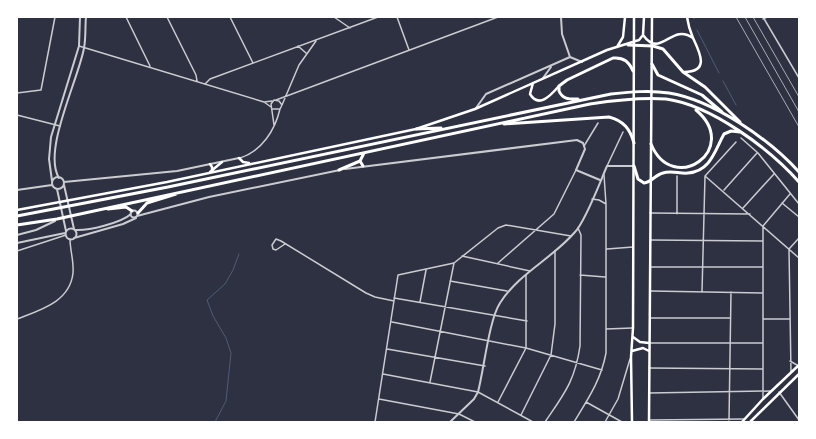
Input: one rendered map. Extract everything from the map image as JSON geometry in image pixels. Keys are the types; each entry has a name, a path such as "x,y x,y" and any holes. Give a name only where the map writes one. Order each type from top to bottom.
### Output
{"highway":[{"path":"628,45 659,47 666,52 683,72 705,88 744,126"},
{"path":"588,98 566,98 560,95 559,86 567,80 613,58 626,61 633,71"},
{"path":"652,64 658,76 702,95 726,116"},
{"path":"17,216 176,186 588,98 631,91 669,93 701,103 744,126 769,142 799,172"},
{"path":"17,225 57,219 590,104 632,98 668,100 692,106 742,132 766,149 799,182"},
{"path":"651,144 662,161 671,166 688,168 702,160 711,145 711,131 703,115 692,106"},
{"path":"494,125 609,117 624,123 630,130 634,144"},
{"path":"416,129 446,128"},
{"path":"634,166 640,182 651,181 663,172 688,173 701,168 717,152 724,134 731,131 742,132"},
{"path":"339,170 360,161 364,152"},
{"path":"360,161 363,166"},
{"path":"137,215 147,203 183,191"},
{"path":"101,209 126,207 131,213"}],"main road":[{"path":"618,47 623,37 625,17"},
{"path":"632,422 631,357 633,328 634,17"},
{"path":"17,210 167,182 211,171 416,129 475,109 543,78 618,47 628,45 639,40 643,35 644,17"},
{"path":"649,421 652,17"},
{"path":"683,72 694,71 700,66 700,52 693,38 687,17"},
{"path":"643,35 646,39 656,43 669,40 680,33 684,33 693,38"},
{"path":"533,83 530,94 535,100 539,101 546,99 559,86"},
{"path":"239,158 243,162 251,163"},
{"path":"211,171 222,162"},
{"path":"210,164 212,166 211,171"},
{"path":"632,337 640,342 649,343"},
{"path":"632,351 643,348 649,351"},
{"path":"743,421 763,399 799,365"},
{"path":"752,421 779,392 799,374"}],"street":[{"path":"17,93 41,90 55,17"},
{"path":"52,185 49,159 53,124 79,46 80,17"},
{"path":"74,238 76,234 64,183 59,178 56,170 56,150 60,126 84,47 86,17"},
{"path":"126,17 150,67"},
{"path":"167,17 196,75 197,81"},
{"path":"230,17 253,63"},
{"path":"334,17 350,28"},
{"path":"205,84 210,79 378,17"},
{"path":"397,17 410,50"},
{"path":"264,102 276,100 498,17"},
{"path":"562,17 562,34 570,57"},
{"path":"767,17 763,18 799,78"},
{"path":"64,183 177,171 239,158 256,150 265,141 274,125 306,54 316,41"},
{"path":"79,46 197,81 264,102 277,110 280,109"},
{"path":"298,46 306,54"},
{"path":"475,109 486,94 570,57 583,62"},
{"path":"543,78 552,66"},
{"path":"276,100 282,105"},
{"path":"272,101 274,125"},
{"path":"17,115 60,126"},
{"path":"498,263 548,221 558,207 576,170 584,151 584,146 598,123"},
{"path":"450,422 474,399 478,392 485,366 494,316 500,303 530,271 555,251 578,228 622,132"},
{"path":"741,138 758,153 799,204"},
{"path":"70,239 123,224 137,215 209,197 339,170 572,140 580,141 584,146"},
{"path":"702,292 702,241 705,176 736,142"},
{"path":"724,190 758,153"},
{"path":"607,166 634,166"},
{"path":"576,170 600,180"},
{"path":"574,422 595,388 602,370 606,353 606,204 604,173"},
{"path":"743,208 774,174"},
{"path":"677,176 677,214"},
{"path":"705,176 724,190 799,258"},
{"path":"52,182 56,178 59,178"},
{"path":"57,189 61,188 64,183"},
{"path":"17,190 52,185 57,189 65,233 70,239 73,274 67,289 58,300 50,306 17,318"},
{"path":"763,399 763,226 790,194"},
{"path":"592,200 599,200 606,204"},
{"path":"782,203 799,217"},
{"path":"17,251 65,233 69,228 74,230 101,226 125,219 135,210 137,215"},
{"path":"131,213 137,215"},
{"path":"650,213 750,214"},
{"path":"17,235 41,228 57,219"},
{"path":"375,422 398,275 454,263 502,226 538,230 571,236"},
{"path":"545,422 569,386 578,362 580,346 581,235 578,228"},
{"path":"17,243 65,233"},
{"path":"791,373 789,249 799,238"},
{"path":"285,244 278,250 274,250 272,245 276,239 285,244 375,297 394,301"},
{"path":"651,240 763,241"},
{"path":"606,249 633,247"},
{"path":"521,414 551,354 555,324 555,251"},
{"path":"462,256 530,271"},
{"path":"430,382 454,263"},
{"path":"650,267 763,267"},
{"path":"420,302 426,270"},
{"path":"498,402 526,348 526,275"},
{"path":"580,276 606,277"},
{"path":"450,281 509,292"},
{"path":"649,291 764,293"},
{"path":"729,420 729,343 731,292"},
{"path":"394,298 527,321"},
{"path":"649,318 730,318"},
{"path":"764,319 790,319"},
{"path":"391,322 526,348 602,370"},
{"path":"606,329 633,328"},
{"path":"649,343 763,343"},
{"path":"387,349 485,366"},
{"path":"605,422 618,399 631,357"},
{"path":"790,362 799,365"},
{"path":"649,368 763,369"},
{"path":"383,374 478,392 521,414 533,422"},
{"path":"624,381 631,377"},
{"path":"649,393 772,391"},
{"path":"779,392 799,420"},
{"path":"379,399 459,414 475,422"},
{"path":"586,402 622,422"},
{"path":"649,421 743,421"}],"waterway":[{"path":"697,30 719,73"},
{"path":"723,81 736,105"},
{"path":"215,422 226,401 231,353 226,338 213,316 207,300 225,284 233,270 239,254"}],"railway":[{"path":"736,17 799,127"},
{"path":"745,17 799,112"},
{"path":"753,17 799,97"}]}
